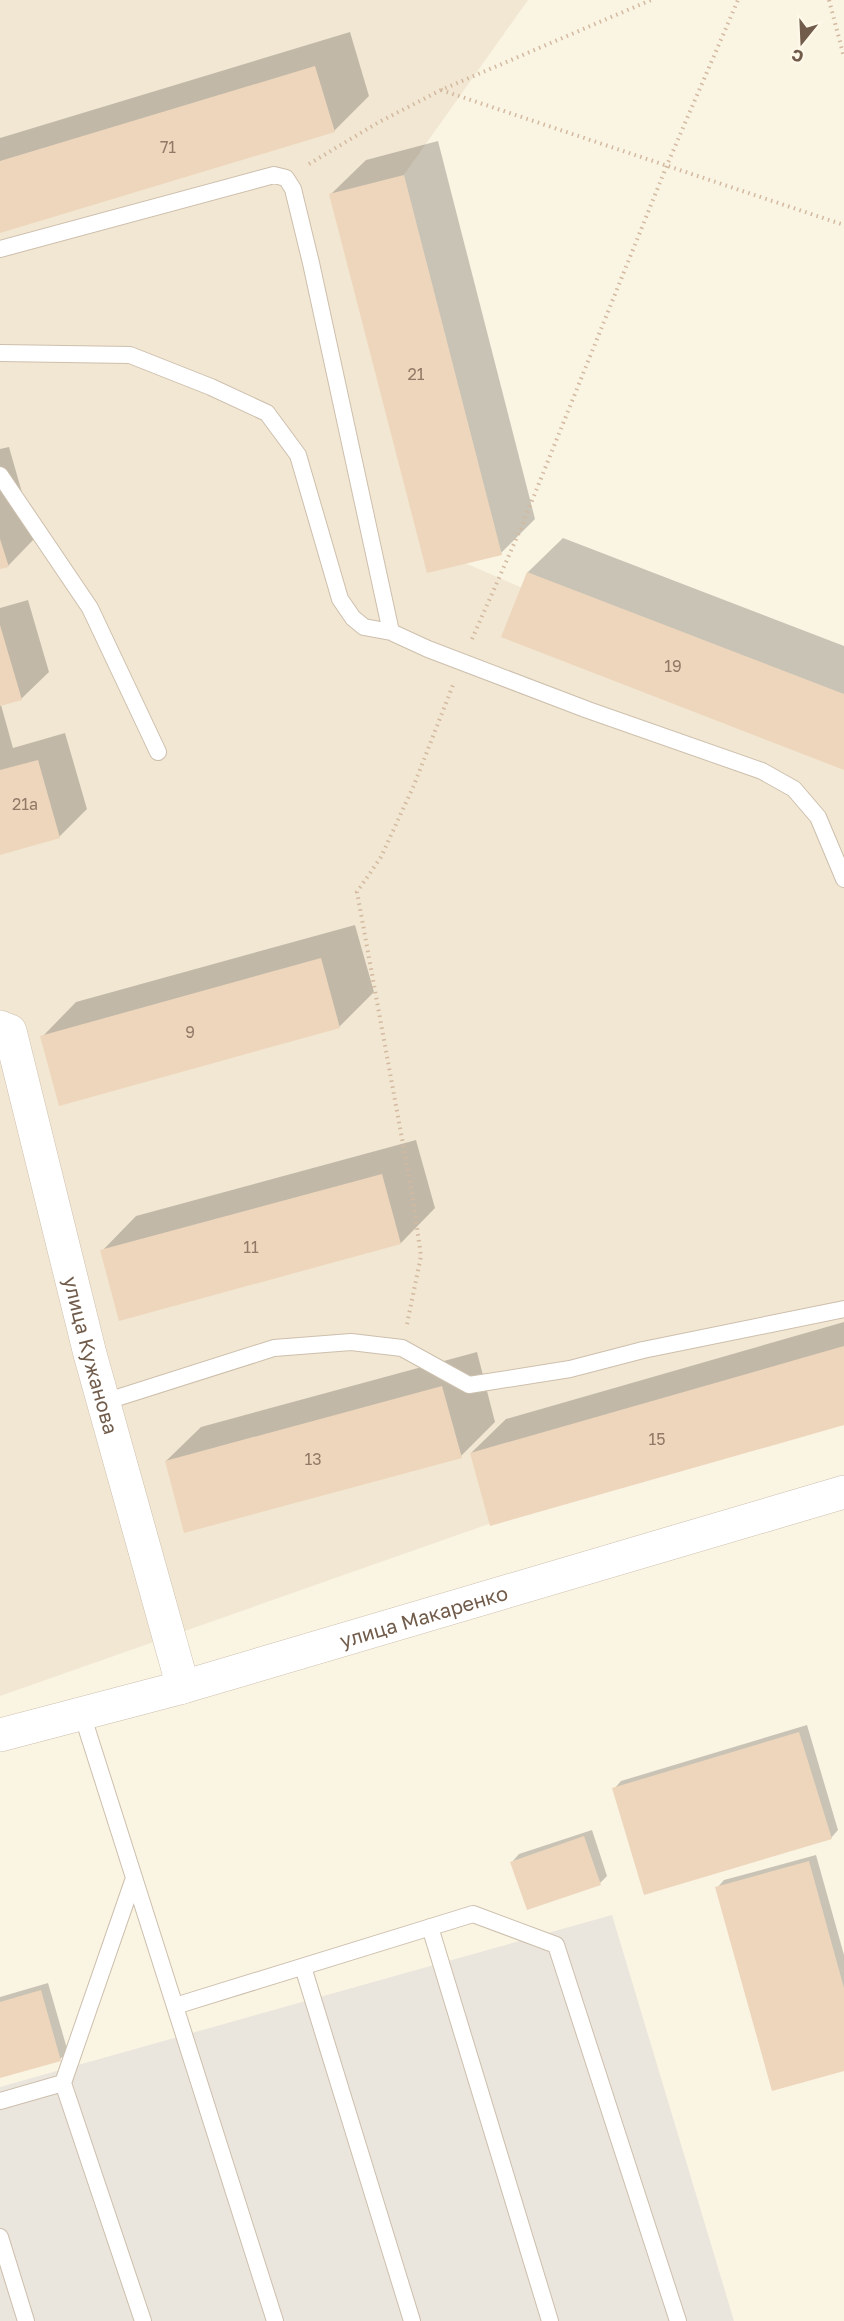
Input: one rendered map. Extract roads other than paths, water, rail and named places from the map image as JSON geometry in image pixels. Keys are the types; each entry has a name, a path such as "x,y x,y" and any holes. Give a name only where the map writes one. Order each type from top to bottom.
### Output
{"street":[{"name":"улица Кужанова","path":"0,1027 10,1031 104,1402 183,1687"},
{"name":"улица Макаренко","path":"0,1736 183,1687 844,1492"}],"lane":[{"path":"0,249 274,175 286,178 293,189 311,263 391,632"},
{"path":"0,353 130,355 211,387 267,413 298,455 340,599 353,618 364,627 391,632 461,662 588,710 762,771 794,789 818,817 844,879"},
{"path":"0,475 90,608 159,752"},
{"path":"104,1402 274,1348 351,1342 402,1348 469,1385 570,1370 644,1350 844,1309"},
{"path":"82,1714 275,2321"},
{"path":"134,1878 63,2083 143,2321"},
{"path":"175,2006 473,1914 556,1945 678,2321"},
{"path":"430,1927 550,2321"},
{"path":"303,1967 412,2321"},
{"path":"0,2102 63,2083"},
{"path":"0,2237 26,2321"}]}
